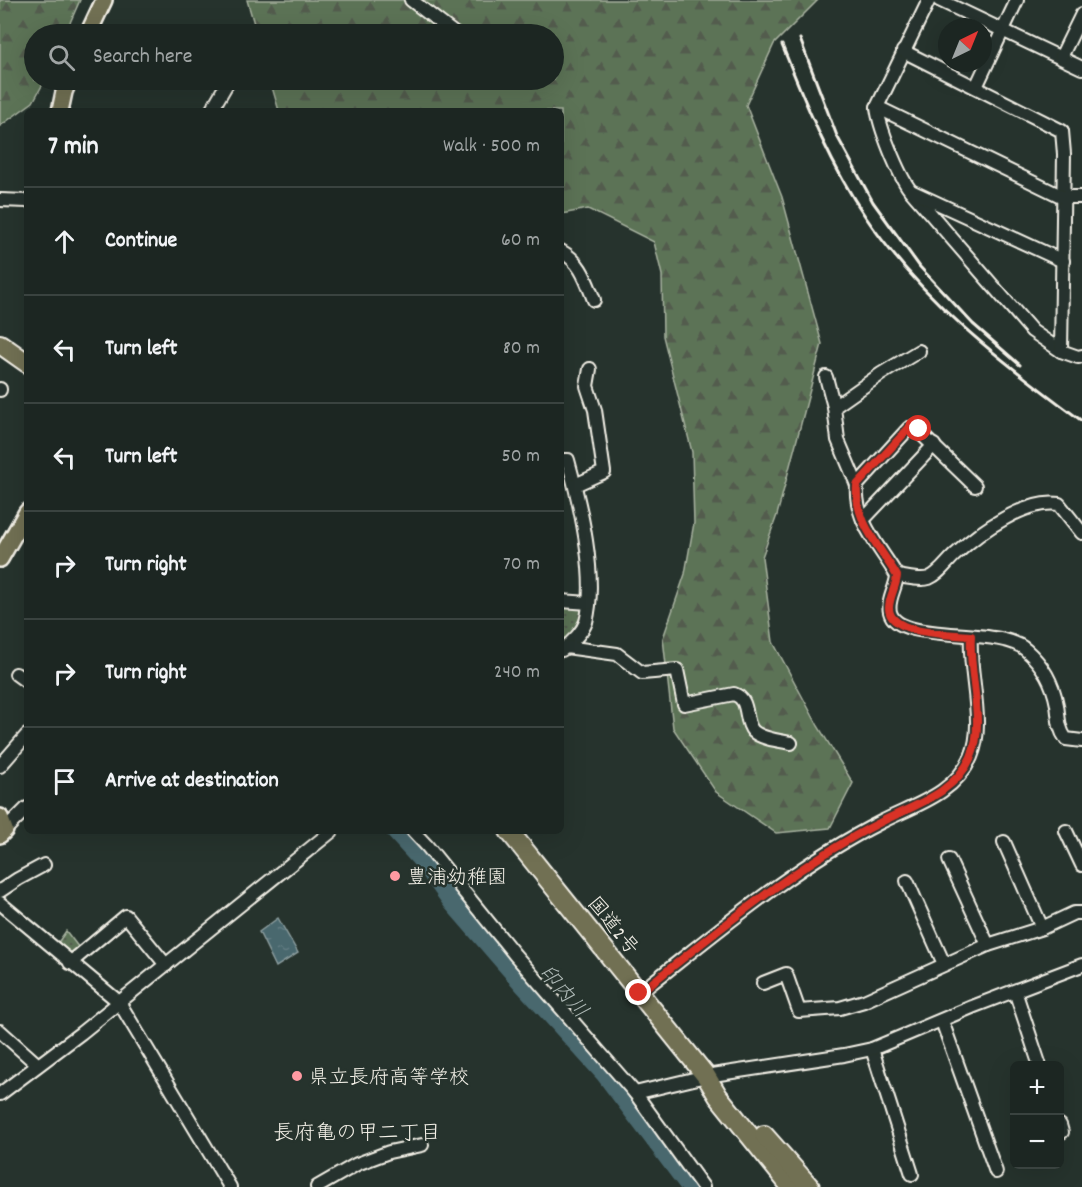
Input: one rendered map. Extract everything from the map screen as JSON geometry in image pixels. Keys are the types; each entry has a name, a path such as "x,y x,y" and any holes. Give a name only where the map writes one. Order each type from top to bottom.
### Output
{"highway":[{"path":"0,334 24,349"},
{"path":"0,344 24,361"},
{"name":"国道2号","path":"510,834 706,1076 718,1096 790,1187"},
{"name":"国道2号","path":"706,1076 724,1091 810,1187"}],"main road":[{"path":"93,24 104,0"},
{"path":"61,108 66,90"},
{"path":"0,559 24,517"}],"street":[{"path":"411,0 442,24"},
{"path":"928,0 877,107 878,117 910,190 1028,327 1062,351 1078,357 1082,356"},
{"path":"939,0 1082,68"},
{"path":"976,87 1017,0"},
{"path":"1061,57 1082,14"},
{"path":"903,51 1062,131 1064,145 1062,351"},
{"path":"213,108 223,90"},
{"path":"877,107 1063,197 1082,197"},
{"path":"910,190 1063,261"},
{"path":"0,200 24,201"},
{"path":"564,253 580,266 594,300"},
{"path":"834,407 919,351"},
{"path":"575,485 604,472 595,410 587,386 590,369"},
{"path":"826,377 834,407 838,440 857,485 856,492 865,529 897,576 889,610 892,618 905,628 998,638 1017,643 1026,649 1043,669 1051,684 1057,703 1059,730 1066,739 1082,741"},
{"path":"857,485 909,428 914,427 919,429 975,486"},
{"path":"863,520 934,445"},
{"path":"564,460 568,460 575,485 585,536 589,603 585,623 580,633 564,648"},
{"path":"897,576 926,579 933,576 958,551 994,522 1046,502 1059,504 1082,533"},
{"path":"564,601 589,603"},
{"path":"639,993 788,877 880,822 940,793 961,775 971,758 976,743 971,636"},
{"path":"564,649 617,654 642,673 677,670 684,704 734,694 741,696 753,731 758,735 791,744"},
{"path":"16,674 24,680"},
{"path":"0,766 24,738"},
{"path":"2,827 24,810"},
{"path":"1066,831 1082,865"},
{"path":"0,1094 166,965 328,834"},
{"path":"416,834 515,955 635,1093 703,1187"},
{"path":"1004,842 1042,928"},
{"path":"949,860 988,945"},
{"path":"0,891 44,865"},
{"path":"907,881 944,964"},
{"path":"0,903 119,1002 230,1187"},
{"path":"763,983 786,974 799,1011 840,1008 864,1001 988,945 1042,928 1074,913 1082,913"},
{"path":"70,963 126,916 166,965"},
{"path":"635,1093 706,1076 872,1049 1082,965"},
{"path":"1015,991 1039,1061"},
{"path":"942,1021 996,1172"},
{"path":"0,1030 38,1065"},
{"path":"872,1049 912,1174"},
{"path":"317,1187 357,1164 389,1152 422,1145"}],"green space":[{"path":"0,0 80,0 69,24 24,24 24,90 40,90 33,102 0,126"},
{"path":"247,0 818,0 774,44 746,105 782,197 822,344 777,515 762,557 773,642 818,726 853,783 830,828 776,833 716,792 673,728 663,638 685,574 694,523 692,452 663,336 662,275 654,242 588,209 564,213 564,108 278,108 273,90 564,90 564,24 254,24"},
{"path":"564,603 578,604 583,612 565,638"},
{"path":"66,931 79,948 72,955 66,954 57,944"}],"water":[{"path":"278,918 298,953 276,967 259,932"}],"waterway":[{"name":"印内川","path":"399,834 426,864 453,902 605,1073 691,1187"}],"railway":[{"path":"800,39 837,136 873,202 920,267 973,324 1020,365"},
{"path":"782,45 819,133 840,175 887,247 964,328 1082,421"}],"place":[{"name":"豊浦幼稚園","path":"395,876"},
{"name":"県立長府高等学校","path":"297,1076"}],"district":[{"name":"長府亀の甲二丁目","path":"357,1132"}],"route":[{"path":"639,993 788,877 880,822 948,788 961,775 971,758 976,743 976,721 970,652 971,636 905,628 892,618 889,610 897,576 865,529 856,492 857,485 909,428 919,429"}]}
